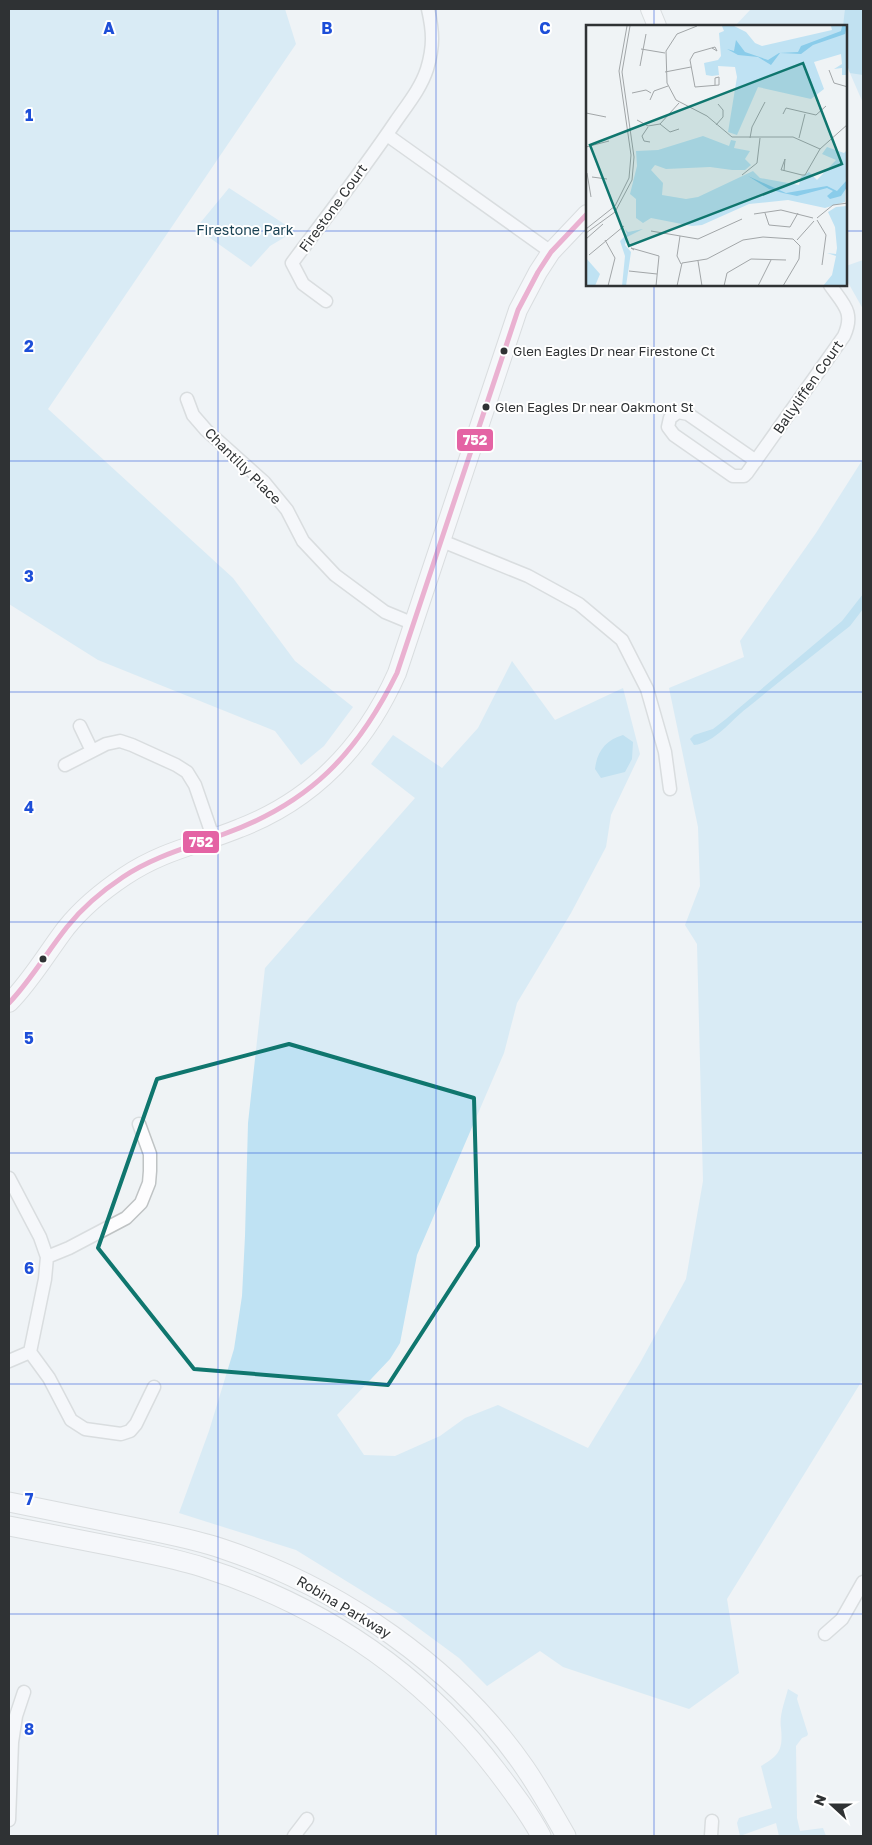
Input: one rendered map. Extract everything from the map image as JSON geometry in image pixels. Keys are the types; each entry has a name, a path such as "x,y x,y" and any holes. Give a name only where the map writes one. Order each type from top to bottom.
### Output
{"main road":[{"name":"Robina Parkway","path":"9,1502 148,1530 223,1549 289,1575 349,1607 413,1651 468,1700 497,1732 524,1767 566,1836"},
{"name":"Robina Parkway","path":"9,1526 200,1566 278,1596 336,1626 396,1667 426,1692 457,1723 487,1757 514,1793 541,1836"}],"street":[{"name":"Firestone Court","path":"326,301 303,284 292,263 387,135 419,87 431,53 433,33 428,9"},
{"path":"650,9 657,25"},
{"path":"387,135 551,252"},
{"path":"9,1003 30,979 67,927 104,891 150,860 240,828 286,806 338,765 363,735 386,698 397,673 518,310 551,252 586,215"},
{"name":"Ballyliffen Court","path":"756,460 688,414 678,412 670,418 668,427 674,435 733,476 744,476 756,460 844,336 848,327 849,318 847,310 831,286"},
{"name":"Chantilly Place","path":"187,399 193,415 264,482 287,510 303,540 335,575 385,612 414,624"},
{"path":"442,541 528,576 554,590 579,604 622,640 647,689 665,752 670,789"},
{"path":"80,726 92,752"},
{"path":"65,765 106,744 120,741 132,744 182,768 195,784 213,837"},
{"path":"47,1257 69,1248 126,1218 141,1203 147,1188 150,1154 139,1124"},
{"path":"9,1178 40,1237 47,1257 30,1352 49,1378 71,1420 85,1429 121,1434 130,1432 136,1424 154,1387"},
{"path":"9,1361 30,1352"},
{"path":"825,1634 842,1619 863,1582"},
{"path":"9,1820 12,1742 16,1716 24,1692"},
{"path":"294,1836 307,1819"},
{"path":"711,1836 712,1821"}],"highlighted area":[{"path":"289,1044 474,1098 478,1246 388,1385 194,1369 98,1248 157,1079"}],"green space":[{"path":"9,9 285,9 296,44 48,409 233,578 295,661 353,707 324,746 301,765 275,731 98,660 9,604"},
{"path":"751,9 863,9 863,103 847,66 847,25 736,25"},
{"name":"Firestone Park","path":"229,188 295,231 270,246 251,267 196,228"},
{"path":"863,260 863,309 847,281 847,266"},
{"path":"863,459 863,1379 727,1599 739,1673 689,1709 563,1667 540,1651 487,1686 459,1658 398,1613 296,1550 179,1513 209,1431 234,1349 242,1296 248,1123 265,968 415,798 371,764 393,735 442,768 478,728 512,661 555,720 623,688 640,754 611,815 606,847 571,913 517,1003 504,1053 417,1255 400,1343 390,1359 337,1415 364,1455 395,1456 440,1436 465,1418 498,1405 588,1448 640,1363 686,1279 703,1181 697,944 685,925 700,886 698,827 669,688 744,657 740,641 816,533"},
{"path":"788,1689 798,1695 797,1699 808,1734 796,1746 797,1818 800,1831 823,1828 826,1836 779,1836 776,1823 740,1836 737,1823 739,1818 772,1808 761,1766 776,1755 781,1746 781,1718"}],"water":[{"path":"845,9 863,9 863,75 850,73 847,65 847,25 843,25"},
{"path":"863,594 863,609 850,626 741,713 716,736 694,745 690,739 694,735 713,729 726,719 842,621"},
{"path":"623,735 633,742 632,759 625,772 601,778 595,769 600,752 607,743"}],"transit line":[{"name":"752","path":"9,1003 25,985 73,920 108,888 147,863 254,822 282,807 306,791 328,772 365,728 382,702 397,673 518,310 551,252 586,215"}],"place":[{"name":"Glen Eagles Dr near Firestone Ct","path":"504,351"},
{"name":"Glen Eagles Dr near Oakmont St","path":"486,407"}]}
